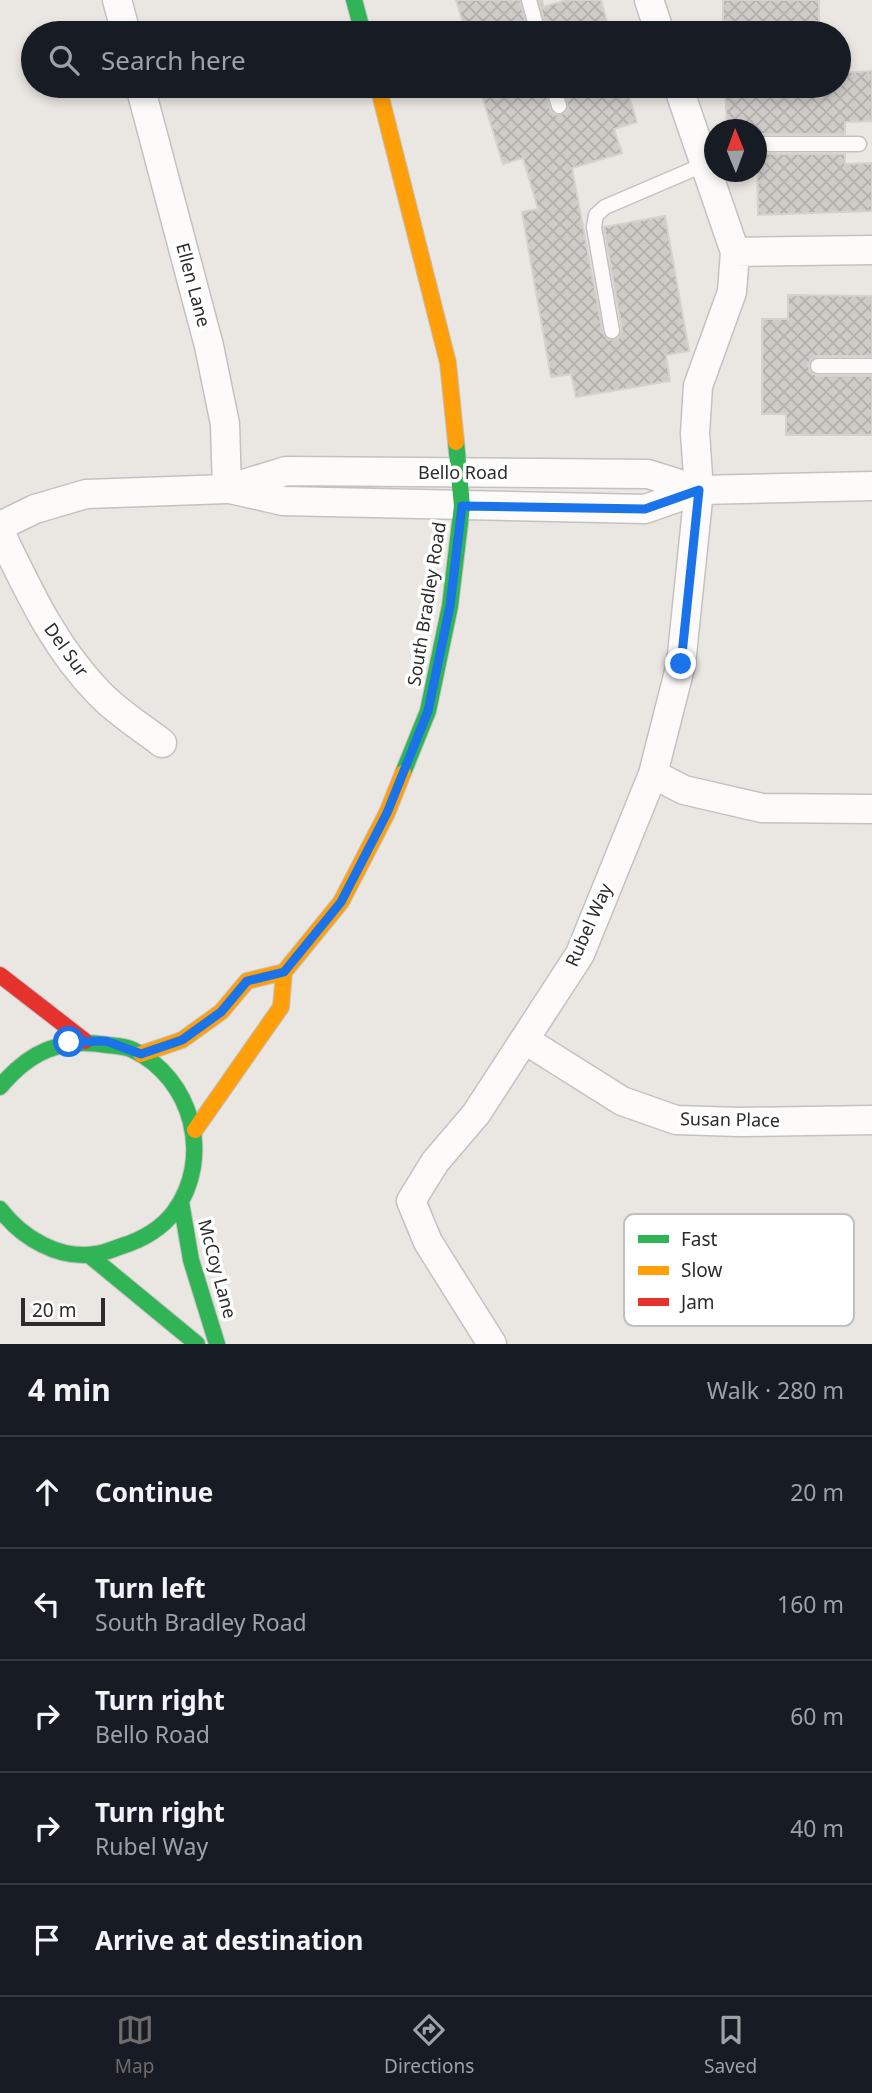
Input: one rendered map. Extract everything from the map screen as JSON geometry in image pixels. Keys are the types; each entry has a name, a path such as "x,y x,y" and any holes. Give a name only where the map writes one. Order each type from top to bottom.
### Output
{"street":[{"path":"117,0 123,21"},
{"path":"354,0 360,21"},
{"path":"649,0 656,21"},
{"name":"Ellen Lane","path":"143,98 209,346 225,424 227,488"},
{"name":"South Bradley Road","path":"284,972 341,902 387,813 428,711 450,606 462,506 448,363 381,98"},
{"path":"683,98 704,147"},
{"path":"716,182 735,252 872,250"},
{"name":"Rubel Way","path":"492,1344 428,1242 411,1201 435,1162 476,1114 580,954 653,774 681,664 699,490 695,433 698,386 732,292 735,252"},
{"name":"Bello Road","path":"0,526 35,509 86,494 227,488 286,471 648,474 699,490"},
{"name":"Bello Road","path":"227,488 283,501 645,509 699,490 872,485"},
{"name":"Del Sur","path":"0,532 61,649 100,694 162,743"},
{"path":"653,774 684,790 762,808 872,809"},
{"path":"141,1054 182,1040 221,1012 247,981 284,972 281,1007 195,1130"},
{"path":"0,975 85,1041"},
{"name":"Susan Place","path":"525,1040 622,1101 676,1120 872,1120"},
{"path":"0,1209 20,1231 41,1244 65,1252 89,1255 117,1251 142,1241 164,1224 181,1202 191,1180 196,1155 195,1130 188,1107 177,1086 161,1068 141,1054 106,1041 69,1042 34,1055 1,1079"},
{"name":"McCoy Lane","path":"181,1202 191,1260 217,1344"},
{"path":"0,1233 20,1231"},
{"path":"89,1255 197,1344"}],"lane":[{"path":"529,0 535,21"},
{"path":"557,98 559,106"},
{"path":"767,144 859,144"},
{"path":"612,331 594,227 596,215 605,207 704,164"},
{"path":"818,366 872,366"}],"building":[{"path":"456,0 520,0 525,21 462,21"},
{"path":"539,0 542,0 543,7 567,0 601,0 607,21 544,21"},
{"path":"723,0 819,0 819,21 723,21"},
{"path":"872,71 872,121 845,122 845,134 767,134 767,119 726,119 726,98 851,98 851,72"},
{"path":"483,98 547,98 550,109 557,115 565,113 568,108 566,98 630,98 637,122 614,129 622,153 572,168 603,333 608,340 618,339 622,330 604,227 665,216 689,351 666,355 670,381 576,397 571,374 551,377 522,212 538,209 523,158 503,164"},
{"path":"767,154 845,154 845,164 872,163 872,211 758,215 757,182 767,182"},
{"path":"788,295 872,296 872,356 817,356 808,365 810,371 817,376 872,376 872,435 786,435 786,414 762,414 762,319 788,319"}],"traffic: fast":[{"path":"354,0 360,21"},
{"path":"403,773 428,711 450,606 462,506 456,442"},
{"path":"0,1087 22,1065 47,1050 75,1043 127,1048 153,1063 170,1080 191,1121 194,1144 193,1168 186,1191 174,1212 150,1233 106,1252 68,1254 42,1245 19,1229 0,1209"},
{"path":"181,1202 191,1260 217,1344"},
{"path":"89,1255 197,1344"}],"traffic: slow":[{"path":"381,98 448,363 456,442"},
{"path":"195,1130 281,1007 284,972 341,902 387,813 403,773"},
{"path":"141,1054 182,1040 221,1012 247,981 284,972"}],"traffic: jam":[{"path":"0,975 85,1041"}],"route":[{"path":"69,1042 106,1041 141,1054 182,1040 221,1012 247,981 284,972 341,902 387,813 428,711 450,606 462,506 645,509 699,490 681,664"}]}
